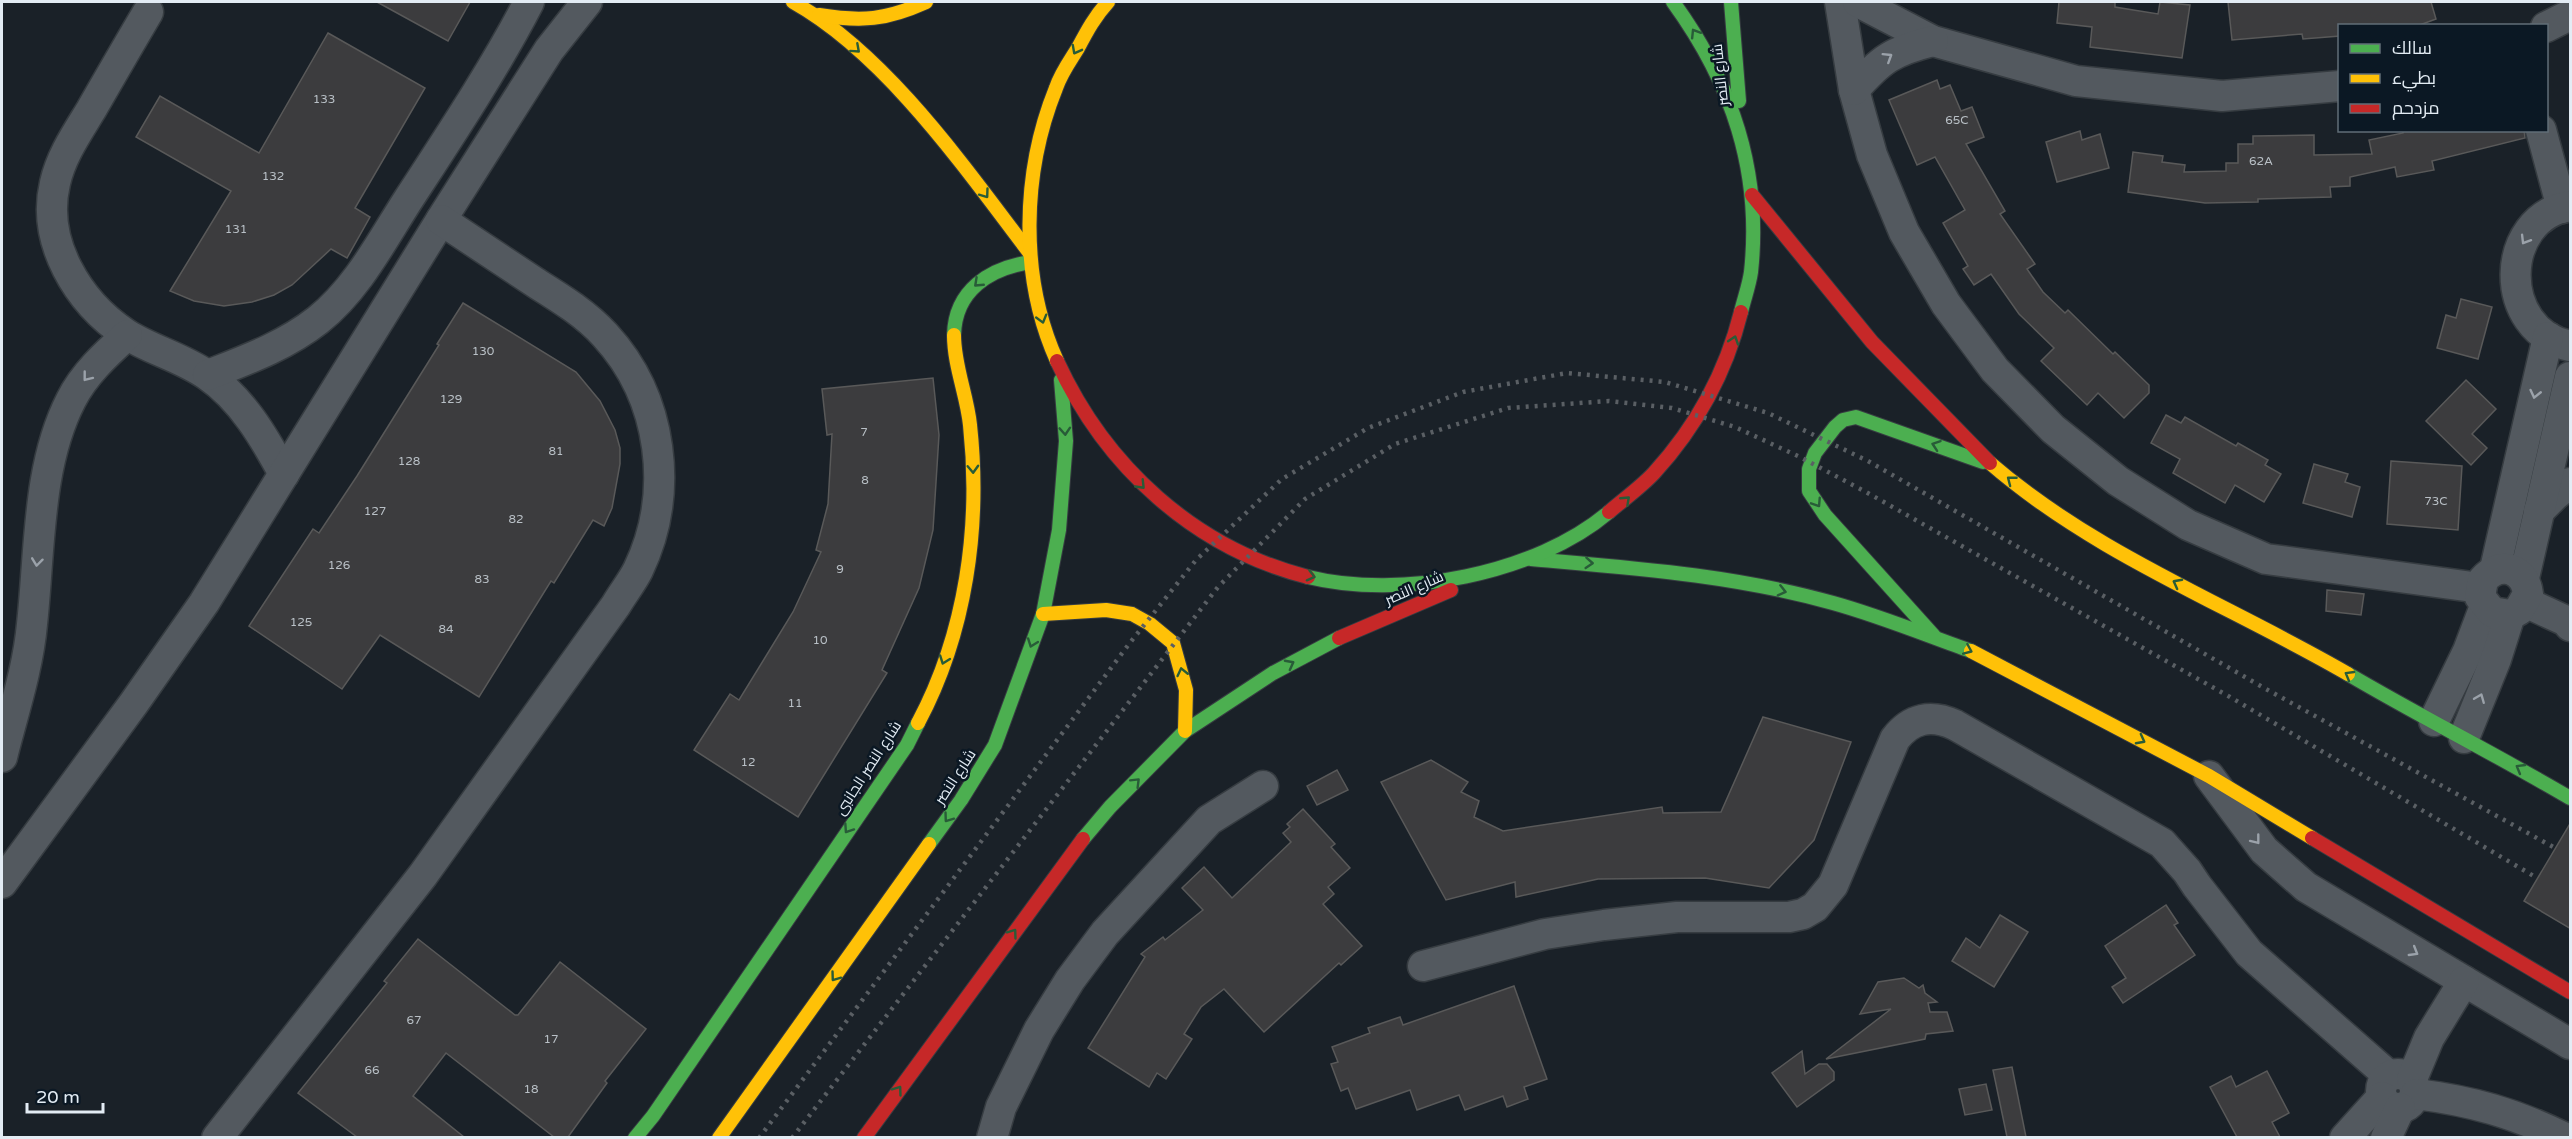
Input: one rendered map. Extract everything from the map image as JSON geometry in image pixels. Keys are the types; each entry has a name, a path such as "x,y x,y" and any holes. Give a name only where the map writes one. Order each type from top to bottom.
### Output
{"main road":[{"path":"793,2 819,15 894,83 954,152 1030,257"},
{"path":"819,15 857,22 895,16 926,2"},
{"path":"1108,2 1094,16 1055,89 1033,169 1030,257 1041,318 1061,373 1097,435 1145,490 1203,533 1259,560 1339,583 1411,586 1483,575 1531,559 1576,536 1618,508 1655,473 1687,434 1708,400 1733,344 1746,296 1753,245 1752,195 1743,145 1724,85 1695,31 1672,2"},
{"name":"شارع النصر","path":"1731,2 1743,145"},
{"path":"1752,195 1872,342 1991,464 2037,500 2119,552 2434,721 2571,798"},
{"name":"شارع النصر الجانبى","path":"635,1137 653,1116 894,764 933,691 960,605 969,560 973,515 974,470 970,424 953,341 954,326 961,304 974,285 1000,268 1030,257"},
{"name":"شارع النصر","path":"719,1137 961,800 995,745 1043,614 1059,530 1066,441 1061,373"},
{"path":"1935,637 1825,515 1809,491 1809,469 1815,453 1835,427 1843,420 1856,417 1991,464"},
{"path":"1531,559 1690,573 1762,586 1834,603 1972,651 2209,776 2571,992"},
{"name":"شارع النصر","path":"864,1137 1067,859 1110,807 1185,730 1273,673 1341,637 1412,608 1483,575"},
{"path":"1043,614 1106,610 1132,614 1150,624 1173,643 1186,690 1185,730"}],"street":[{"path":"208,375 289,340 318,320 344,295 365,267 448,139 529,2"},
{"path":"2,883 83,774 204,603 549,50 587,2"},
{"path":"1840,2 1854,90 1872,156 1904,232 1946,304 1995,370 2053,429 2108,474 2188,525 2266,559 2503,593 2571,626"},
{"path":"1858,2 1933,41 2076,81 2222,96 2338,86"},
{"path":"148,12 64,156 55,183 53,204 56,240 66,268 82,294 96,309 127,335 208,375 240,405 260,430 284,474"},
{"path":"2548,26 2571,15"},
{"path":"1854,90 1875,66 1902,49 1933,41"},
{"path":"2464,738 2496,659 2520,458 2559,342 2533,324 2522,308 2516,289 2515,269 2520,249 2530,232 2544,218 2566,207 2542,132"},
{"path":"218,1137 423,875 616,605 638,570 652,530 659,489 658,447 648,406 631,367 604,334 569,304 441,220"},
{"path":"2,757 25,669 32,624 35,573 46,483 54,440 71,400 85,378 102,358 127,335"},
{"path":"2434,721 2468,651 2503,593 2539,511 2555,495 2571,377"},
{"path":"2520,458 2562,456"},
{"path":"1423,966 1545,934 1604,925 1677,917 1789,917 1803,914 1821,902 1833,885 1895,739 1910,723 1932,718 1955,724 2162,843 2176,856 2249,953 2400,1091 2455,1099 2508,1112 2565,1137"},
{"path":"2209,776 2264,850 2306,887 2571,1044"},
{"path":"992,1137 1005,1099 1039,1030 1070,980 1104,933 1209,820 1263,786"},
{"path":"2386,1137 2400,1091 2464,981"},
{"path":"2345,1137 2400,1091"}],"building":[{"path":"377,2 470,2 448,41"},
{"path":"2059,2 2115,2 2115,7 2158,14 2160,2 2190,5 2182,58 2090,47 2092,27 2057,23"},
{"path":"2228,2 2431,2 2436,19 2422,24 2338,24 2338,36 2303,39 2302,34 2232,40"},
{"path":"328,33 425,88 355,208 370,217 347,258 331,249 292,285 274,295 252,302 224,306 194,301 170,291 231,191 136,137 160,96 259,153"},
{"path":"1937,80 1940,89 1950,85 1961,111 1972,107 1984,137 1966,144 2005,211 2000,214 2035,264 2027,269 2043,292 2065,313 2068,310 2149,385 2149,393 2124,418 2098,393 2087,405 2041,361 2054,348 2019,314 1991,274 1974,285 1963,269 1968,266 1943,223 1965,210 1935,157 1917,165 1889,100"},
{"path":"2080,131 2082,140 2100,134 2109,168 2057,182 2046,142"},
{"path":"2524,132 2525,138 2432,161 2434,170 2397,177 2395,167 2350,177 2350,186 2330,187 2331,197 2205,203 2128,192 2133,152 2163,156 2162,162 2185,165 2184,172 2226,171 2226,163 2238,163 2238,144 2253,144 2253,136 2314,135 2314,155 2372,154 2369,140 2403,133"},
{"path":"2461,299 2492,307 2478,359 2437,348 2446,315 2456,318"},
{"path":"463,303 576,372 600,401 615,430 620,448 620,464 612,508 604,526 593,520 554,583 551,581 479,697 380,635 342,689 249,626 313,529 319,533 357,476"},
{"path":"933,378 939,435 933,530 919,588 882,670 887,673 798,817 694,750 730,694 739,700 793,612 821,552 816,550 828,504 832,434 827,435 822,389"},
{"path":"2466,380 2496,409 2472,434 2487,448 2471,465 2426,421"},
{"path":"2166,415 2181,423 2185,417 2236,446 2238,443 2268,460 2265,465 2281,474 2264,502 2235,485 2225,503 2173,473 2180,459 2151,443"},
{"path":"2391,461 2462,466 2458,530 2387,524"},
{"path":"2314,464 2348,474 2345,482 2360,487 2352,517 2303,503"},
{"path":"2327,590 2364,594 2361,615 2326,611"},
{"path":"1763,717 1851,742 1814,840 1769,888 1705,878 1598,879 1516,897 1515,882 1446,900 1381,782 1431,760 1468,782 1461,792 1479,801 1474,817 1503,831 1662,807 1663,813 1721,812"},
{"path":"1337,770 1348,790 1317,805 1307,786"},
{"path":"1303,809 1335,844 1331,847 1350,868 1328,887 1334,894 1323,904 1362,946 1341,965 1339,963 1264,1032 1224,989 1201,1007 1184,1034 1192,1039 1166,1079 1157,1073 1149,1087 1088,1048 1145,957 1141,954 1163,937 1165,940 1203,910 1182,888 1204,867 1232,898 1291,842 1283,833 1290,827 1287,824"},
{"path":"2571,822 2571,929 2524,901"},
{"path":"2166,905 2178,923 2174,925 2195,955 2123,1003 2112,987 2126,978 2105,946"},
{"path":"2000,915 2028,932 1994,987 1952,961 1966,938 1980,948"},
{"path":"418,939 515,1015 518,1015 560,962 646,1029 605,1081 607,1083 568,1137 554,1137 446,1053 413,1096 464,1137 357,1137 298,1093 387,983 384,981"},
{"path":"1904,978 1919,988 1923,985 1925,993 1937,1002 1928,1003 1930,1012 1947,1012 1953,1031 1926,1034 1925,1039 1826,1059 1891,1009 1860,1014 1878,982"},
{"path":"1514,986 1547,1079 1524,1087 1528,1099 1507,1107 1503,1096 1465,1110 1459,1095 1417,1110 1410,1090 1356,1109 1348,1088 1341,1091 1331,1064 1338,1062 1332,1047 1370,1033 1368,1028 1400,1017 1403,1025"},
{"path":"1802,1051 1805,1074 1819,1064 1827,1064 1834,1072 1834,1080 1797,1107 1772,1073"},
{"path":"2012,1067 2026,1137 2007,1137 1993,1070"},
{"path":"2267,1071 2289,1113 2272,1122 2280,1137 2237,1137 2210,1087 2231,1076 2236,1087"},
{"path":"1986,1084 1992,1110 1965,1115 1959,1089"}],"railway":[{"path":"759,1138 1129,644 1196,560 1282,479 1368,428 1463,392 1567,373 1665,382 1768,413 1868,461 2266,689 2555,848"},
{"path":"792,1138 1218,587 1305,499 1395,444 1508,408 1609,401 1672,408 1735,427 1798,456 1866,492 2230,697 2537,878"}],"traffic: fast":[{"path":"1673,2 1712,64 1727,96 1747,164 1752,199 1753,235 1751,272 1741,312"},
{"path":"1731,2 1739,101"},
{"path":"954,335 961,305 978,284 1002,270 1031,262"},
{"path":"929,844 961,800 995,745 1043,614 1059,530 1066,441 1061,380"},
{"path":"1934,636 1825,515 1809,491 1809,469 1815,453 1835,427 1843,420 1856,417 1983,462"},
{"path":"1308,577 1345,583 1384,585 1425,583 1466,576 1506,566 1544,552 1579,534 1609,512"},
{"path":"1531,559 1683,574 1796,593 1851,608 1971,651"},
{"path":"1083,839 1110,807 1185,731 1273,673 1339,638"},
{"path":"2348,674 2570,798"},
{"path":"635,1138 653,1116 907,745 918,723"}],"traffic: slow":[{"path":"793,2 827,24 860,51 892,82 951,150 1029,252"},
{"path":"819,15 874,18 898,13 926,2"},
{"path":"1057,361 1036,295 1031,260 1031,189 1036,154 1058,83 1092,24 1108,2"},
{"path":"918,723 948,653 966,578 971,540 973,463 970,425 956,358 954,335"},
{"path":"1990,463 2074,525 2118,552 2348,674"},
{"path":"1043,614 1106,610 1132,614 1150,624 1173,643 1186,690 1185,731"},
{"path":"1971,651 2209,776 2312,838"},
{"path":"719,1138 929,844"}],"traffic: jam":[{"path":"1752,195 1872,342 1990,463"},
{"path":"1609,512 1654,473 1696,418 1727,356 1741,312"},
{"path":"1057,361 1100,435 1127,468 1158,498 1191,524 1227,546 1266,564 1308,577"},
{"path":"1339,638 1451,590"},
{"path":"2312,838 2570,992"},
{"path":"864,1138 1083,839"}]}
